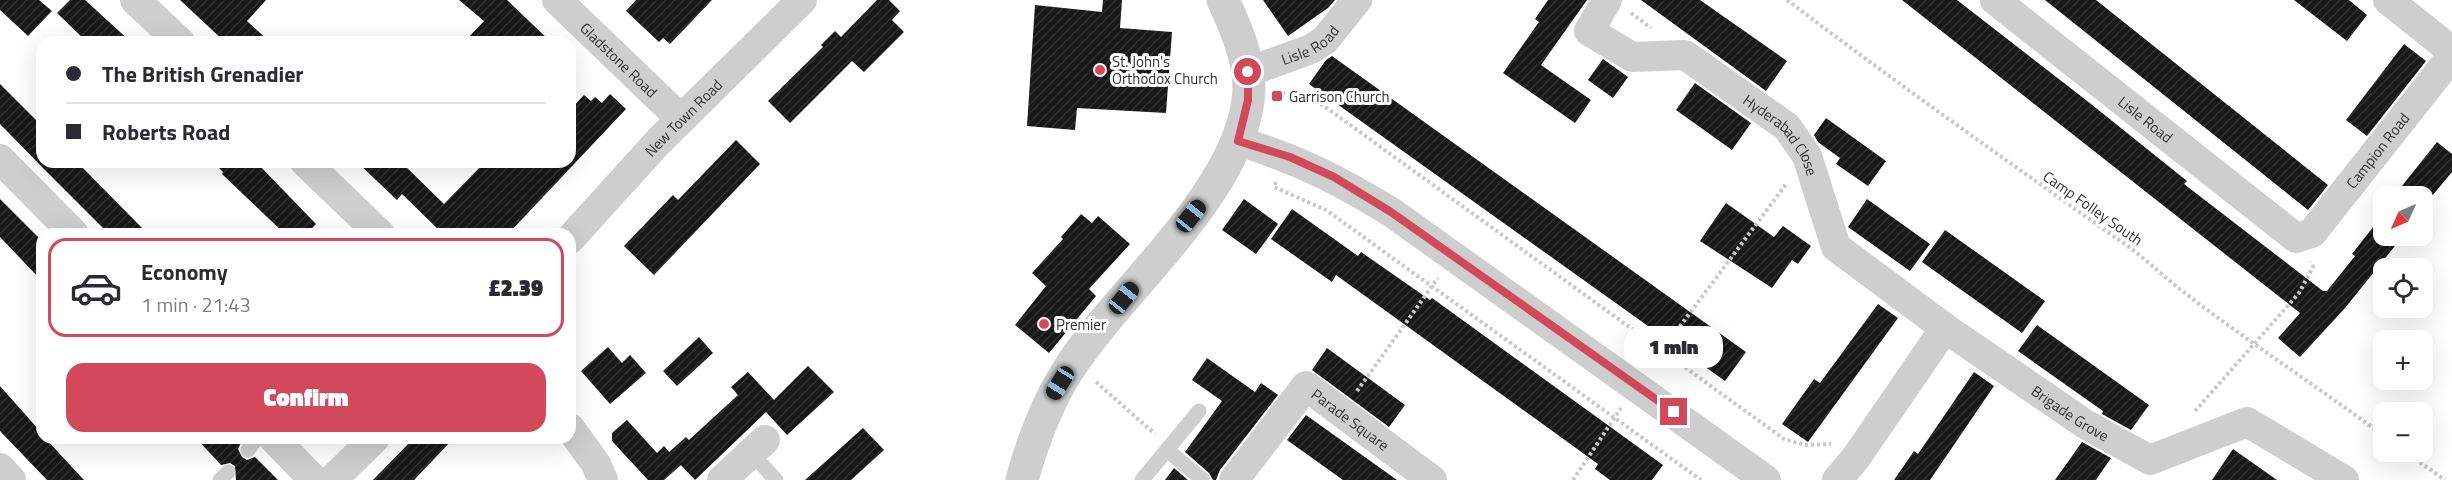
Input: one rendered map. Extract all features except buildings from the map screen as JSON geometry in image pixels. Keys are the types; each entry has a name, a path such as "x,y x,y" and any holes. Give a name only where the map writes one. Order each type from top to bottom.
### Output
{"street":[{"path":"135,0 174,36"},
{"name":"Gladstone Road","path":"557,0 681,119"},
{"name":"New Town Road","path":"576,233 681,119 802,0"},
{"path":"1022,480 1049,401 1074,362 1204,199 1238,141 1248,82 1233,22 1223,0"},
{"name":"Lisle Road","path":"1248,82 1325,40 1357,0"},
{"name":"Hyderabad Close","path":"1607,0 1589,31 1632,57 1685,55 1787,127 1807,156 1836,247 1945,328"},
{"name":"Lisle Road","path":"1995,0 2296,238"},
{"path":"2388,0 2452,53"},
{"name":"Campion Road","path":"2296,238 2312,234 2452,53"},
{"path":"1238,141 1283,155 1334,177 1391,212 1766,480"},
{"path":"0,159 68,228"},
{"path":"311,168 374,228"},
{"path":"1846,470 1945,328"},
{"name":"Brigade Grove","path":"1945,328 2085,424 2150,460 2247,422 2344,480"},
{"name":"Parade Square","path":"1234,480 1305,386 1343,411 1432,480"},
{"path":"576,436 596,464 603,480"},
{"path":"262,444 314,480"},
{"path":"332,480 369,444"},
{"path":"722,480 758,446"},
{"path":"0,468 11,480"}],"lane":[{"path":"1142,480 1199,411"},
{"path":"758,446 776,480"},
{"path":"1168,448 1203,480"}],"path":[{"name":"Camp Folley South","path":"1787,0 1892,80 1950,118 2040,186 2130,248 2185,293 2373,428"},
{"path":"1248,82 1306,93 1784,439 1805,446 1834,444 1846,470"},
{"path":"1283,155 1274,188 1326,210 1701,480"},
{"path":"1662,349 1807,156"},
{"path":"2256,344 2306,284 2313,267 2296,238"},
{"path":"1343,411 1432,287"},
{"path":"1074,362 1168,448"},
{"path":"1573,480 1636,385"},
{"path":"2419,462 2445,480"}],"place":[{"name":"St. John's Orthodox Church","path":"1100,70"},
{"name":"Garrison Church","path":"1277,96"},
{"name":"Premier","path":"1044,324"}],"route":[{"path":"1248,72 1248,100 1238,141 1290,157 1334,177 1391,212 1454,254 1674,412"}]}
